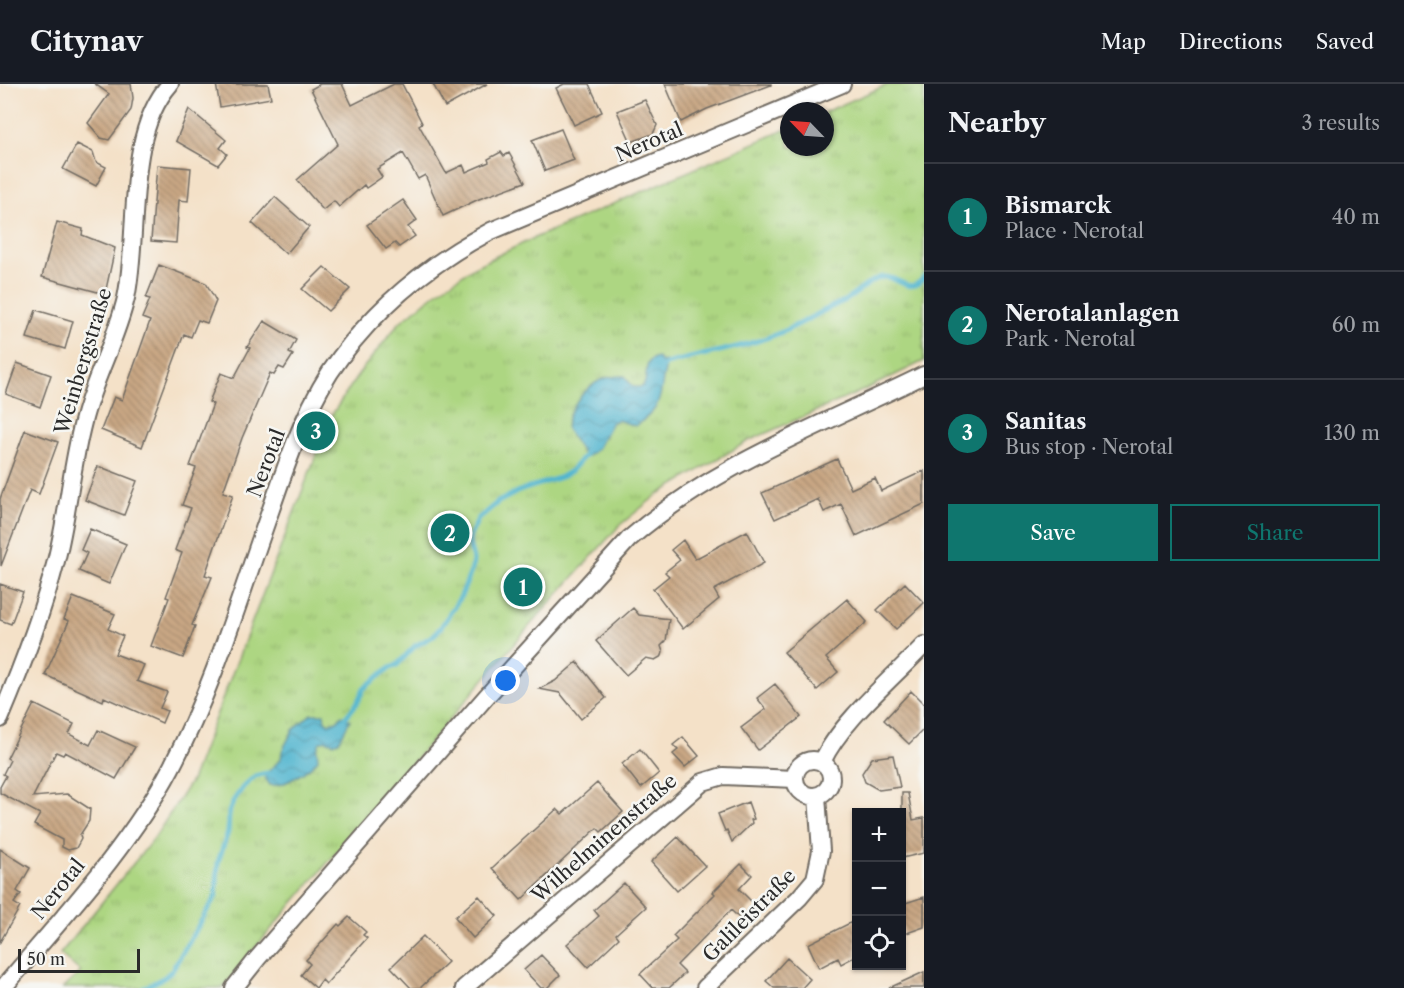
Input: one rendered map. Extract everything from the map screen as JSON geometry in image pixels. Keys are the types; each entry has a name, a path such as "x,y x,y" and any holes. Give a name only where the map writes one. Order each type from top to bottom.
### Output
{"street":[{"name":"Weinbergstraße","path":"1,715 36,630 57,559 83,422 91,393 122,315 131,273 138,167 143,142 154,108 170,84"},
{"name":"Nerotal","path":"3,988 98,874 163,782 211,680 282,480 311,408 338,359 375,317 402,290 432,266 462,246 491,231 842,84"},
{"path":"234,988 256,959 628,539 648,522 718,475 763,451 924,375"},
{"path":"822,762 830,745 843,729 924,645"},
{"path":"806,761 822,762 830,772 830,784 823,794 817,796 804,794 796,785 798,768 806,761"},
{"name":"Wilhelminenstraße","path":"464,988 703,782 723,776 795,779"},
{"name":"Galileistraße","path":"705,988 799,898 815,879 821,851 817,796"}],"green space":[{"path":"889,84 924,84 924,361 748,441 657,495 620,525 532,623 223,988 63,988 81,972 60,954 155,837 191,781 331,416 360,372 400,322 440,290 474,267 532,239 780,132 780,156 834,156 834,108"}],"water":[{"path":"657,357 661,362 665,361 666,368 656,407 635,426 618,420 612,422 597,449 588,456 583,454 566,429 569,415 577,400 595,383 610,377 625,376 634,387 643,386 647,365"},
{"path":"311,714 324,714 325,721 329,723 337,721 342,715 350,720 339,741 320,742 317,749 318,759 309,768 289,781 270,785 265,778 267,773 281,759 282,751 293,730"}],"building":[{"path":"95,84 131,84 133,98 131,110 109,140 101,138 88,123 109,94"},
{"path":"216,84 268,84 271,98 220,107"},
{"path":"320,84 342,84 352,105 394,84 402,84 422,123 419,125 446,173 463,165 466,172 489,162 488,159 501,152 504,156 509,153 525,182 479,199 443,216 425,175 418,179 403,153 377,169 382,177 366,188 364,185 339,207 334,201 323,210 297,180 338,144 311,89"},
{"path":"433,84 487,84 445,107"},
{"path":"564,84 589,84 602,112 574,125 556,88"},
{"path":"665,84 771,85 707,109 681,122"},
{"path":"645,100 657,125 653,134 631,142 617,111"},
{"path":"189,109 226,140 220,148 227,154 218,165 176,141"},
{"path":"561,129 574,160 545,171 532,140"},
{"path":"77,144 93,152 96,162 106,167 96,186 63,169"},
{"path":"157,165 191,168 188,201 179,200 176,243 151,241"},
{"path":"275,197 309,227 286,254 252,223"},
{"path":"403,200 417,220 408,227 415,236 399,247 395,243 386,249 367,225"},
{"path":"57,222 83,229 82,235 115,248 105,294 42,277"},
{"path":"159,265 206,283 216,301 207,323 198,320 191,337 184,334 142,447 101,430 114,397 122,400 150,321 142,318 150,299 146,298"},
{"path":"324,267 350,289 328,311 302,289"},
{"path":"36,310 73,321 65,349 27,338"},
{"path":"264,321 296,340 289,353 293,355 284,369 279,367 274,375 270,373 242,438 223,492 233,495 205,575 212,577 192,625 195,626 183,658 151,646 169,598 166,597 182,553 175,550 191,508 182,505 196,468 190,466 213,404 209,402 221,373 234,378 250,348 247,347"},
{"path":"17,363 51,375 40,407 6,394"},
{"path":"25,430 58,442 39,494 30,490 1,566 0,499"},
{"path":"837,459 851,489 875,478 881,491 924,471 924,504 856,536 841,504 824,512 818,499 775,519 762,493"},
{"path":"98,466 137,481 124,515 85,500"},
{"path":"90,529 126,544 109,584 79,571 87,553 81,550"},
{"path":"747,531 764,563 714,590 719,599 683,629 653,589 669,576 665,572 680,560 671,550 683,540 695,559"},
{"path":"905,583 924,603 896,629 877,610"},
{"path":"0,584 23,592 11,624 0,620"},
{"path":"73,597 115,614 108,629 123,636 115,654 144,665 137,681 167,692 160,708 167,711 162,723 104,697 103,701 45,675 69,621 64,619"},
{"path":"847,599 867,622 826,658 838,672 817,690 784,652"},
{"path":"633,608 639,615 669,619 666,641 661,646 662,656 655,660 646,658 626,675 596,641"},
{"path":"577,662 606,698 581,719 560,693 539,689 555,681"},
{"path":"775,684 801,717 758,750 741,728 766,709 757,698"},
{"path":"911,691 924,704 924,729 909,744 884,720"},
{"path":"34,704 74,724 69,734 90,745 98,730 135,747 116,779 65,752 63,755 56,752 33,797 67,794 90,809 89,821 80,835 81,839 76,848 68,850 62,847 62,840 34,825 40,814 0,793 0,787 6,776 3,774 10,760 7,758"},
{"path":"683,737 699,756 685,767 673,754 678,750 673,745"},
{"path":"640,749 659,773 641,788 622,764"},
{"path":"893,755 900,787 879,790 865,782 862,773 872,758"},
{"path":"597,783 623,812 601,832 597,828 521,900 492,868 557,809 562,814"},
{"path":"902,793 908,793 913,820 924,818 924,853 906,857 906,808 902,808"},
{"path":"748,802 754,819 732,842 718,814"},
{"path":"678,837 705,866 677,891 651,862"},
{"path":"0,849 30,868 17,891 21,894 14,903 20,907 0,942"},
{"path":"741,864 752,875 739,889 754,904 740,919 731,910 677,965 685,973 669,988 653,988 640,974 677,940 673,936"},
{"path":"624,883 646,907 616,934 619,938 588,967 567,944 599,916 594,910"},
{"path":"479,896 497,916 473,938 455,917"},
{"path":"924,897 924,927 906,933 906,916 906,903"},
{"path":"349,917 366,932 363,935 367,938 326,984 322,980 316,988 301,975 310,964 306,960 338,924 340,926"},
{"path":"852,922 852,958 841,964 838,958 819,968 808,944"},
{"path":"423,936 448,962 420,988 411,988 391,967"},
{"path":"541,955 560,975 547,988 541,988 524,970"},
{"path":"787,958 810,979 802,988 774,988 766,981"},
{"path":"924,972 924,988 889,988"}],"waterway":[{"path":"662,368 666,364 739,346 782,332 853,296 879,278 892,278 913,286 924,277"},
{"path":"341,723 357,703 364,688 388,669 397,665 415,646 433,636 441,627 461,596 472,569 473,560 469,543 478,519 498,502 519,491 561,477 571,471 585,455 586,449"},
{"path":"144,988 165,977 172,970 216,896 218,862 228,832 229,812 234,800 255,776 267,773 272,775"}],"place":[{"name":"Sanitas","path":"316,431"},
{"name":"Nerotalanlagen","path":"450,533"},
{"name":"Bismarck","path":"523,587"}]}
